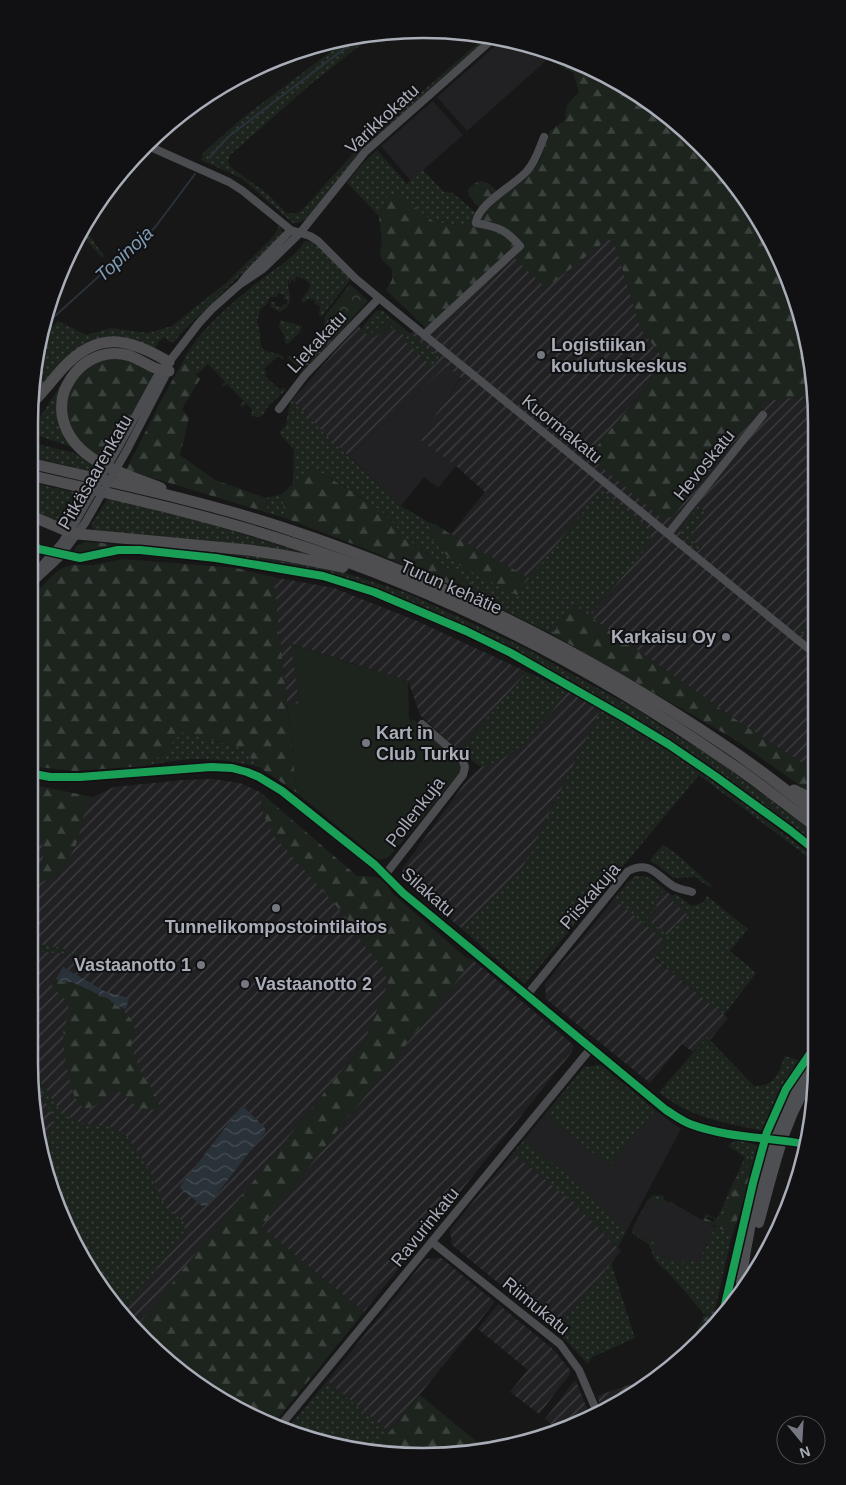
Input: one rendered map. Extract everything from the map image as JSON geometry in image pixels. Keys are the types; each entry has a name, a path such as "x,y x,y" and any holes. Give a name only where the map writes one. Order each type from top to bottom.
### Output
{"highway":[{"path":"38,396 76,354 100,343 130,343 149,350 166,368"},
{"path":"166,368 125,354 107,354 92,359 73,374 66,387 62,403 64,421 70,436 88,456 105,465 195,502"},
{"name":"Turun kehätie","path":"38,465 195,502 287,529 348,550 461,597 549,640 632,687 725,746 808,806"},
{"name":"Turun kehätie","path":"38,477 223,522 285,540 381,575 457,607 543,649 624,695 726,759 808,821"},
{"path":"38,519 74,533 282,554 381,575"},
{"path":"776,783 808,797"}],"main road":[{"path":"741,1280 762,1181 793,1093 808,1070"},
{"path":"778,1140 808,1085"}],"street":[{"name":"Varikkokatu","path":"300,233 365,152 488,43"},
{"path":"424,335 520,246 506,231 476,223 476,219 478,214 493,198 528,170 535,160 544,137"},
{"name":"Kuormakatu","path":"153,147 229,182 244,191 292,230 318,241 355,278 379,298 808,648"},
{"name":"Pitkäsaarenkatu","path":"239,286 248,274 292,230"},
{"name":"Pitkäsaarenkatu","path":"38,570 61,544 85,522 166,368 199,322 239,286 263,269 300,233"},
{"name":"Liekakatu","path":"279,409 301,380 379,298"},
{"name":"Hevoskatu","path":"668,534 763,415"},
{"name":"Pitkäsaarenkatu","path":"38,578 60,557 74,533 76,521 122,449"},
{"name":"Pollenkuja","path":"385,875 463,775 465,767 462,759 422,724"},
{"name":"Silakatu","path":"38,774 64,778 188,767 220,767 239,770 259,777 271,784 385,875 403,893 666,1110 688,1124 727,1133 800,1143"},
{"name":"Piiskakuja","path":"527,995 628,872 634,868 653,869 674,887 692,892"},
{"name":"Ravurinkatu","path":"284,1421 591,1048"},
{"name":"Riimukatu","path":"432,1242 560,1344 579,1370 595,1407"}],"shaded area":[{"path":"496,45 549,59 467,131 437,97"},
{"path":"433,101 463,135 411,181 381,146"},
{"path":"608,239 611,240 616,248 641,329 666,362 590,455 672,517 766,401 808,396 808,767 745,726 575,606 451,534 485,492 456,466 419,439 461,378 447,366 349,456 292,400 358,326 373,338 390,327 407,337 416,328 429,331 511,255"},
{"path":"447,366 461,377 420,439 456,466 438,488 424,477 401,506 349,456"},
{"path":"273,577 334,588 417,621 527,672 459,751 420,715 408,681 292,644 299,705 287,702"},
{"path":"568,691 601,709 519,875 461,928 416,891 403,876 402,869 467,780 481,767 499,761 527,742"},
{"path":"212,779 240,783 260,792 264,816 346,917 364,945 383,967 388,984 363,1044 140,1324 102,1276 77,1233 58,1186 45,1137 38,1087 38,884 61,872 76,845 85,806 93,797 114,787"},
{"path":"38,832 42,841 44,864 38,871"},
{"path":"636,876 650,878 691,911 654,958 728,1018 710,1040 707,1037 693,1052 682,1044 650,1083 546,999 545,984 628,882"},
{"path":"473,960 574,1046 572,1052 364,1312 261,1227"},
{"path":"655,1110 681,1129 618,1247 574,1203 513,1153 545,1114 609,1166"},
{"path":"513,1153 574,1203 621,1251 556,1330 452,1245 450,1230"},
{"path":"649,1199 660,1205 663,1199 670,1201 715,1227 697,1264 681,1266 653,1251 657,1244 632,1231"},
{"path":"441,1258 495,1302 389,1432 327,1381 426,1259"},
{"path":"498,1304 554,1350 570,1370 570,1374 539,1414 510,1392 528,1370 478,1329"},
{"path":"574,1381 576,1381 588,1411 553,1425 545,1419"},
{"path":"640,1381 600,1405 597,1396"}],"green space":[{"path":"364,42 312,83 230,155 228,162 232,168 269,195 286,213 298,213 361,145 479,42 483,43 359,153 306,219 298,223 293,223 241,178 201,160 203,153 241,119 336,48"},
{"path":"553,60 577,70 573,72"},
{"path":"577,70 594,77 637,102 658,117 696,150 729,188 744,209 769,252 788,299 801,348 808,396 766,401 672,517 661,518 590,455 666,362 641,329 616,248 611,240 608,239 546,288 511,255 429,331 386,290 392,280 392,269 381,259 382,244 379,216 388,196 401,196 434,222 478,227 480,209 469,196 468,190 473,185 482,181 489,184 501,196 524,180 540,160 550,131 565,120 567,105 579,92 573,72"},
{"path":"377,150 407,184 423,170 444,192 453,193 476,213 479,227 434,222 401,196 388,196 379,216 347,183 362,164"},
{"path":"278,225 282,228 282,234 174,342 170,342 165,337 159,341 155,349 136,340 112,337 97,340 39,391 49,330 58,321 86,335 111,328 148,333 172,326 227,282 273,237 278,229"},
{"path":"88,233 104,256 102,258 85,238"},
{"path":"305,241 317,245 323,250 350,280 322,316 319,315 320,306 314,304 315,300 307,299 306,302 301,301 310,283 296,276 295,281 291,280 290,284 288,280 290,301 285,308 280,312 271,307 271,302 276,302 275,306 282,307 283,304 287,305 287,300 284,299 285,295 278,293 277,297 270,297 267,304 260,310 257,322 261,346 265,351 279,354 284,358 283,360 278,356 264,369 267,372 265,376 280,390 283,387 286,390 269,405 263,415 258,417 251,416 252,410 246,403 242,407 240,405 244,401 227,384 223,387 221,386 225,382 208,364 196,375 183,361 199,337 220,315 243,294 287,260"},
{"path":"350,284 368,301 302,371 287,356 304,359 310,356 314,344 323,335 325,316"},
{"path":"382,310 390,317 369,336 362,331 362,327 376,311"},
{"path":"390,317 410,333 407,337 390,327 373,338 369,336"},
{"path":"280,320 302,326 300,332 288,344 285,343 284,334 279,328"},
{"path":"410,333 438,356 438,360 434,365 429,364 404,340"},
{"path":"123,358 152,373 153,377 106,462 81,444 72,432 68,422 67,401 74,382 90,366 110,359"},
{"path":"183,361 200,379 182,409 189,418 180,455 215,480 266,498 268,513 126,470"},
{"path":"62,383 77,449 38,436 38,420"},
{"path":"292,400 401,506 430,523 428,534 454,561 517,594 601,489 650,529 651,542 592,614 549,589 575,606 552,634 474,595 477,587 430,557 399,532 394,524 374,506 332,479 311,467 293,484 294,450 279,433 286,425"},
{"path":"38,444 74,453 104,467 100,473 38,459"},
{"path":"311,467 374,506 394,524 399,532 430,557 477,587 474,595 371,551 285,518 282,494"},
{"path":"38,484 87,495 68,528 38,515"},
{"path":"282,494 285,518 268,513 266,498"},
{"path":"108,498 210,524 317,557 96,531 91,525"},
{"path":"698,506 708,514 691,535 695,538 691,540 702,547 699,551 682,538 680,529"},
{"path":"430,523 436,524 529,578 517,595 462,567 444,553 428,534"},
{"path":"84,542 135,548 112,549 82,556 72,554 76,547"},
{"path":"142,545 270,556 321,565 407,593 525,648 639,711 707,753 808,828 808,843 750,797 634,719 557,674 468,628 405,601 324,573 271,564 143,549"},
{"path":"123,559 236,568 273,577 297,793 259,767 241,748 182,732 164,753 145,766 74,771 38,767 38,591 56,572 65,567 93,565"},
{"path":"575,606 745,726 808,767 808,791 734,739 552,634"},
{"path":"808,622 808,634 802,635 795,631 801,627"},
{"name":"Kart in Club Turku","path":"291,644 408,681 409,717 411,722 413,719 458,760 461,766 459,774 390,856 386,858 376,858 297,793 287,702 299,704"},
{"path":"527,672 568,691 527,742 499,761 481,767 459,751"},
{"path":"601,709 706,773 808,853 808,857 699,775 525,984 461,928 519,875"},
{"path":"181,732 241,748 259,767 229,761 202,759 189,759 146,766 164,753"},
{"path":"38,786 93,797 85,806 76,845 61,872 38,884 38,871 44,864 42,841 38,832"},
{"path":"260,792 357,876 374,877 386,883 392,893 465,957 473,960 261,1227 364,1312 277,1419 252,1408 209,1383 169,1352 140,1324 363,1044 388,984 383,967 364,945 346,917 274,836 264,816"},
{"path":"663,845 678,855 712,886 695,877 674,878 650,860"},
{"path":"640,876 650,878 665,889 654,903 657,906 647,918 667,935 677,923 680,925 688,915 670,900 676,894 692,906 704,902 707,896 748,929 730,951 756,973 724,1015 654,957 666,942 614,899 630,880"},
{"path":"38,944 56,947 86,955 38,952"},
{"path":"56,979 72,983 102,996 122,1009 129,1017 134,1025 135,1034 131,1045 140,1070 156,1095 159,1104 157,1110 138,1108 118,1090 93,1107 83,1108 78,1102 73,1093 68,1074 63,1035 68,1014 68,1003 52,986 52,982"},
{"path":"707,1037 754,1086 767,1084 775,1078 785,1056 798,1060 801,1059 780,1094 764,1131 696,1114 671,1101 659,1092"},
{"path":"601,1065 655,1110 609,1166 545,1114 584,1067"},
{"path":"38,1072 55,1104 72,1119 83,1123 107,1126 118,1130 130,1139 151,1173 163,1202 185,1224 184,1232 127,1309 89,1255 67,1210 58,1186 47,1143 53,1117 38,1087"},
{"path":"524,1140 586,1190 626,1231 618,1247 574,1203 513,1153"},
{"path":"739,1140 760,1146 759,1157 752,1155 743,1180 731,1194 724,1219 719,1221 708,1216 706,1219 704,1218 706,1214 717,1219 745,1157 728,1146"},
{"path":"752,1155 759,1157 732,1235 703,1220 704,1218 713,1222 715,1219 719,1221 724,1219 731,1194 743,1180"},
{"path":"653,1195 665,1196 660,1205 649,1200 632,1230 647,1201"},
{"path":"715,1227 732,1235 714,1315 709,1320 654,1259 648,1244 633,1234 632,1231 657,1244 653,1251 681,1266 686,1258 697,1264"},
{"path":"611,1263 635,1338 592,1357 588,1364 556,1330"},
{"path":"704,1315 709,1320 694,1337"},
{"path":"327,1381 389,1432 379,1445 348,1440 291,1424"},
{"path":"420,1395 478,1443 423,1448 379,1445"}],"water":[{"path":"63,967 106,992 129,998 126,1009 72,982 61,982 56,979"},
{"path":"241,1107 244,1107 265,1128 265,1132 209,1204 202,1206 180,1188 181,1185"}],"waterway":[{"name":"Topinoja","path":"209,158 228,137 349,45"},
{"name":"Topinoja","path":"52,318 108,268 144,239 195,174"}],"cycle path":[{"path":"38,548 80,558 118,550 140,550 216,558 323,576 374,592 466,631 511,653 625,718 715,776 808,845"},
{"path":"38,775 50,777 80,777 211,767 232,768 259,777 282,791 375,865 403,893 666,1110 681,1120 704,1129 733,1135 800,1143"},
{"path":"726,1301 753,1183 767,1132 786,1089 808,1057"}],"place":[{"name":"Logistiikan koulutuskeskus","path":"541,355"},
{"name":"Karkaisu Oy","path":"726,637"},
{"name":"Kart in Club Turku","path":"366,743"},
{"name":"Tunnelikompostointilaitos","path":"276,908"},
{"name":"Vastaanotto 1","path":"201,965"},
{"name":"Vastaanotto 2","path":"245,984"}]}
